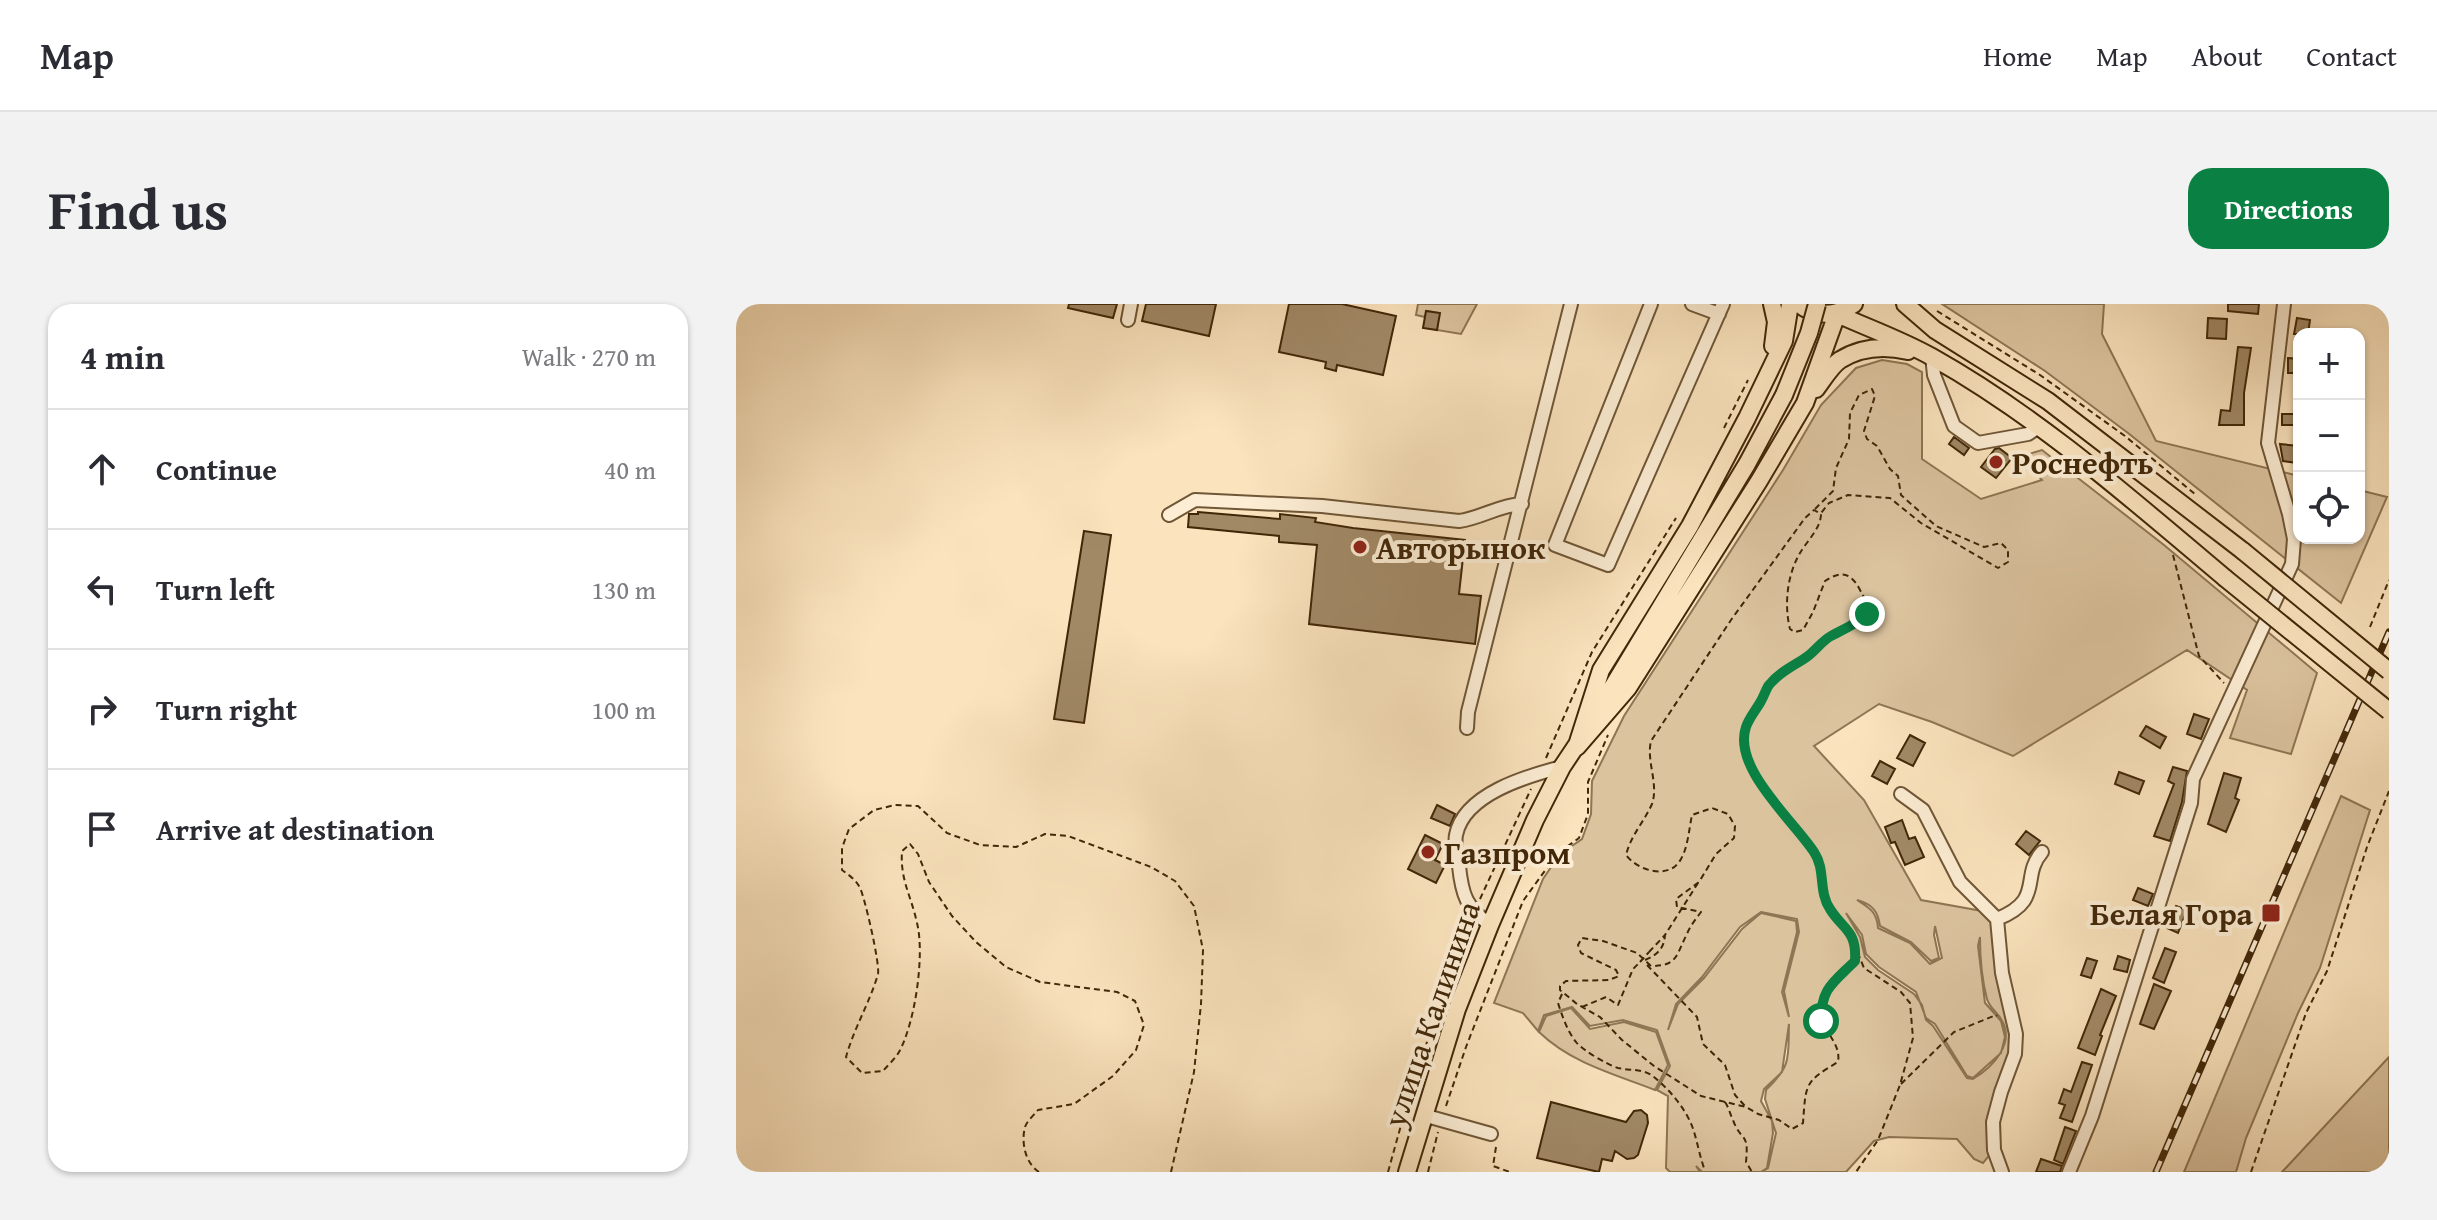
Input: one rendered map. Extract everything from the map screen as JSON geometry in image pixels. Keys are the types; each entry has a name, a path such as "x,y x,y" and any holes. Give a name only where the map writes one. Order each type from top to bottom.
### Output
{"main road":[{"path":"1747,418 1773,345 1776,322 1772,304"},
{"path":"1577,747 1601,670 1690,526 1747,418 1784,341 1790,304"},
{"path":"1799,304 1824,314 1837,314 1932,356 2040,426 2389,711"},
{"path":"1577,747 1747,464 1784,395 1817,304"},
{"path":"1805,403 1837,314 1854,304"},
{"path":"1905,304 1935,330 2048,401 2243,551 2389,671"},
{"path":"1577,747 1628,688 1805,403 1838,361 1873,348 1932,356"},
{"name":"улица Калинина","path":"1407,1172 1457,1009 1490,925 1535,820 1562,767 1577,747"}],"street":[{"path":"1128,320 1131,304"},
{"path":"1467,728 1468,712 1571,304"},
{"path":"1651,304 1555,545 1608,565 1721,309 1692,304"},
{"path":"2069,1172 2097,1101 2191,803 2193,779 2292,564 2294,539 2268,443 2284,304"},
{"path":"1932,356 1934,375 1954,426 1978,443 2028,434 2040,426"},
{"path":"1169,515 1195,500 1322,506 1459,521 1473,519 1504,505 1522,504"},
{"path":"1490,925 1474,912 1461,891 1455,836 1467,810 1515,780 1562,767"},
{"path":"1901,794 1923,810 1960,882 1997,919 2002,973 2016,1034 2015,1054 1993,1122 1994,1150 2002,1172"},
{"path":"1997,919 2011,914 2026,900 2035,860 2042,852"},
{"path":"1423,1115 1491,1134"}],"path":[{"path":"1581,1007 1606,997 1618,1005 1633,969 1665,935 1716,854 1734,838 1735,826 1728,814 1712,808 1692,815 1683,857 1678,864 1655,872 1642,870 1626,855 1630,839 1653,802 1648,751 1651,741 1731,620 1805,518 1833,491 1836,468 1849,439 1848,422 1854,404 1859,395 1872,389 1875,396 1864,431 1867,439 1877,446 1890,469 1898,476 1901,495 1936,526 1984,547 2001,543 2008,550 2008,562 1998,568 1921,523 1890,498 1848,495 1829,503 1798,555 1789,580 1786,613 1790,629 1795,632 1803,630 1825,581 1839,573 1855,580 1866,599 1867,614 1822,641 1808,656 1793,664 1769,685 1746,727 1744,739 1750,762 1763,789 1815,852 1823,870 1824,897 1831,911 1847,927 1864,968 1901,992 1910,1003 1913,1038 1900,1085 1878,1140 1856,1172"},
{"path":"1814,510 1821,514"},
{"path":"2183,557 2171,548 2199,656 2219,680 2235,689"},
{"path":"2370,627 2389,580"},
{"path":"1428,1172 1466,1047 1523,901 1557,854 1579,838 1588,814 1588,782 1612,726"},
{"path":"2251,1172 2306,1013 2327,971 2367,847 2389,791"},
{"path":"1039,1172 1033,1168 1024,1149 1026,1125 1038,1110 1074,1104 1113,1076 1136,1050 1144,1025 1135,1001 1117,992 1040,982 1006,967 976,942 952,916 929,882 918,854 910,844 902,851 900,871 918,925 921,952 917,987 899,1050 883,1071 862,1073 846,1057 853,1030 879,970 867,904 858,883 842,870 842,848 849,829 874,810 895,805 918,806 947,833 980,845 1016,847 1045,834 1068,836 1151,867 1175,881 1194,906 1203,950 1194,1072 1171,1172"},
{"path":"1642,961 1651,966 1665,966 1678,956 1687,933 1701,912 1677,907 1676,899 1699,882"},
{"path":"1642,961 1657,954 1665,935"},
{"path":"1746,1107 1735,1095 1725,1065 1703,1044 1697,1017 1637,953 1603,941 1582,938 1578,945 1581,953 1616,970 1619,976 1609,980 1566,981 1560,986 1563,993 1600,1017 1654,1066 1701,1096 1746,1107 1779,1120 1792,1129 1803,1123 1805,1095 1813,1077 1838,1062 1837,1047 1821,1021 1821,1002 1828,988 1855,961 1856,950"},
{"path":"1563,993 1558,1003 1565,1024 1576,1042 1608,1064 1621,1069 1639,1069 1653,1076 1684,1110 1693,1128 1704,1168"},
{"path":"1900,1085 1954,1032 1996,1015 2016,1034"},
{"path":"1725,1101 1733,1123 1745,1137 1748,1148 1746,1162 1752,1172"},
{"path":"1496,1147 1493,1166 1510,1172"}],"shaded area":[{"path":"1418,304 1477,304 1461,334 1437,330 1439,313 1427,311 1425,317 1416,315"},
{"path":"1942,304 2104,304 2102,334 2156,441 2293,475 2293,544 2365,544 2365,492 2387,497 2341,603 2128,433 2045,371"},
{"path":"1882,360 1907,364 1922,372 1922,459 1981,499 2042,480 2025,461 2029,454 2042,450 2164,545 2317,673 2291,754 2230,738 2247,690 2187,650 2013,756 1879,704 1814,746 1864,800 1921,900 1982,911 1995,922 2015,1034 1991,1153 1983,1163 1974,1159 1957,1139 1889,1137 1874,1141 1846,1172 1761,1172 1702,1172 1696,1166 1700,1172 1670,1172 1666,1168 1668,1096 1657,1090 1670,1066 1657,1030 1623,1020 1590,1026 1572,1007 1544,1015 1538,1031 1523,1013 1494,1003 1543,879 1560,854 1582,839 1591,814 1592,781 1624,716 1783,470 1821,405 1856,368","holes":["1857,900 1873,909 1880,926 1911,942 1931,961 1939,958 1935,926 1942,958 1930,964 1910,943 1878,928 1871,910","1761,912 1797,919 1799,932 1784,991 1789,1017 1782,992 1797,932 1796,921 1761,913 1742,929 1704,978 1678,1004 1668,1030 1676,1004 1702,977 1740,927","1846,913 1862,935 1866,954 1879,967 1916,992 1920,1002 1914,994 1878,970 1865,957 1860,937","1980,937 1987,999 1989,1005 2001,1019 2005,1028 2006,1037 2002,1050 2005,1037 2001,1021 1985,1003 1978,946","1924,1013 1935,1024 1967,1076 1973,1078 2000,1054 1981,1074 1973,1079 1967,1078 1926,1020","1789,1024 1787,1060 1782,1071","1781,1073 1766,1090 1765,1099 1776,1133 1768,1168 1761,1172 1767,1168 1772,1121 1761,1101 1764,1089"]},
{"path":"2341,796 2370,810 2320,968 2246,1138 2236,1172 2184,1172"},
{"path":"1571,1008 1590,1029 1624,1022 1656,1032 1668,1065 1655,1090 1579,1060 1539,1032 1546,1016"},
{"path":"2389,1057 2389,1172 2282,1172"}],"building":[{"path":"1069,304 1117,304 1113,318 1068,308"},
{"path":"1146,304 1216,304 1209,336 1142,321"},
{"path":"1289,304 1342,304 1396,316 1383,375 1337,365 1336,371 1325,368 1326,362 1279,352"},
{"path":"2228,304 2259,304 2258,314 2228,311"},
{"path":"1426,311 1440,313 1437,330 1423,328"},
{"path":"2208,318 2227,319 2226,339 2207,338"},
{"path":"2297,318 2310,320 2309,328 2295,328"},
{"path":"2238,347 2251,348 2244,393 2244,425 2219,425 2221,410 2230,411"},
{"path":"2288,358 2293,358 2293,373 2288,373"},
{"path":"2282,414 2293,414 2293,425 2282,425"},
{"path":"1954,437 1969,448 1964,455 1949,444"},
{"path":"2280,444 2293,445 2293,462 2283,461"},
{"name":"Роснефть","path":"1999,448 2012,458 1996,478 1981,467"},
{"path":"1198,512 1280,519 1280,514 1316,518 1315,522 1353,528 1465,540 1459,594 1481,596 1475,644 1309,624 1317,545 1279,542 1279,536 1188,527 1189,514"},
{"path":"1084,531 1111,535 1084,723 1054,719"},
{"path":"2194,714 2209,719 2201,739 2187,734"},
{"path":"2146,726 2166,737 2160,748 2140,736"},
{"path":"1910,735 1925,743 1913,766 1897,758"},
{"path":"1880,761 1895,769 1887,784 1872,776"},
{"path":"2173,767 2187,771 2182,802 2170,841 2154,836 2174,784 2168,781"},
{"path":"2119,772 2144,781 2139,794 2115,784"},
{"path":"2224,773 2241,778 2235,798 2239,800 2226,832 2208,824"},
{"path":"1437,805 1455,814 1450,826 1431,818"},
{"path":"1902,820 1909,839 1915,837 1924,857 1905,865 1885,827"},
{"path":"2026,831 2040,841 2029,855 2016,844"},
{"name":"Газпром","path":"1425,835 1443,844 1435,860 1445,865 1436,883 1408,869"},
{"path":"2138,888 2153,894 2148,906 2133,900"},
{"path":"2176,906 2187,910 2178,933 2167,928"},
{"path":"2165,948 2176,952 2164,983 2153,978"},
{"path":"2118,956 2130,960 2127,972 2114,969"},
{"path":"2087,958 2097,961 2091,978 2081,975"},
{"path":"2154,984 2171,991 2154,1029 2140,1024"},
{"path":"2101,989 2116,996 2095,1055 2078,1048"},
{"path":"2082,1062 2092,1065 2072,1122 2060,1118 2065,1105 2059,1103 2064,1089 2071,1092"},
{"path":"1551,1102 1626,1122 1634,1111 1641,1110 1647,1115 1648,1123 1638,1155 1627,1159 1615,1151 1612,1161 1602,1159 1599,1172 1537,1158"},
{"path":"2065,1127 2076,1131 2063,1164 2054,1160"},
{"path":"2041,1159 2062,1166 2060,1172 2036,1172"}],"railway":[{"path":"2156,1172 2389,632"}],"place":[{"name":"Роснефть","path":"1996,462"},
{"name":"Авторынок","path":"1360,547"},
{"name":"Газпром","path":"1428,852"},
{"name":"Белая Гора","path":"2271,913"}],"route":[{"path":"1821,1021 1821,1002 1828,988 1855,961 1856,950 1847,927 1831,911 1824,897 1823,870 1815,852 1763,789 1750,762 1744,739 1746,727 1769,685 1793,664 1808,656 1822,641 1847,629 1867,614"}]}
